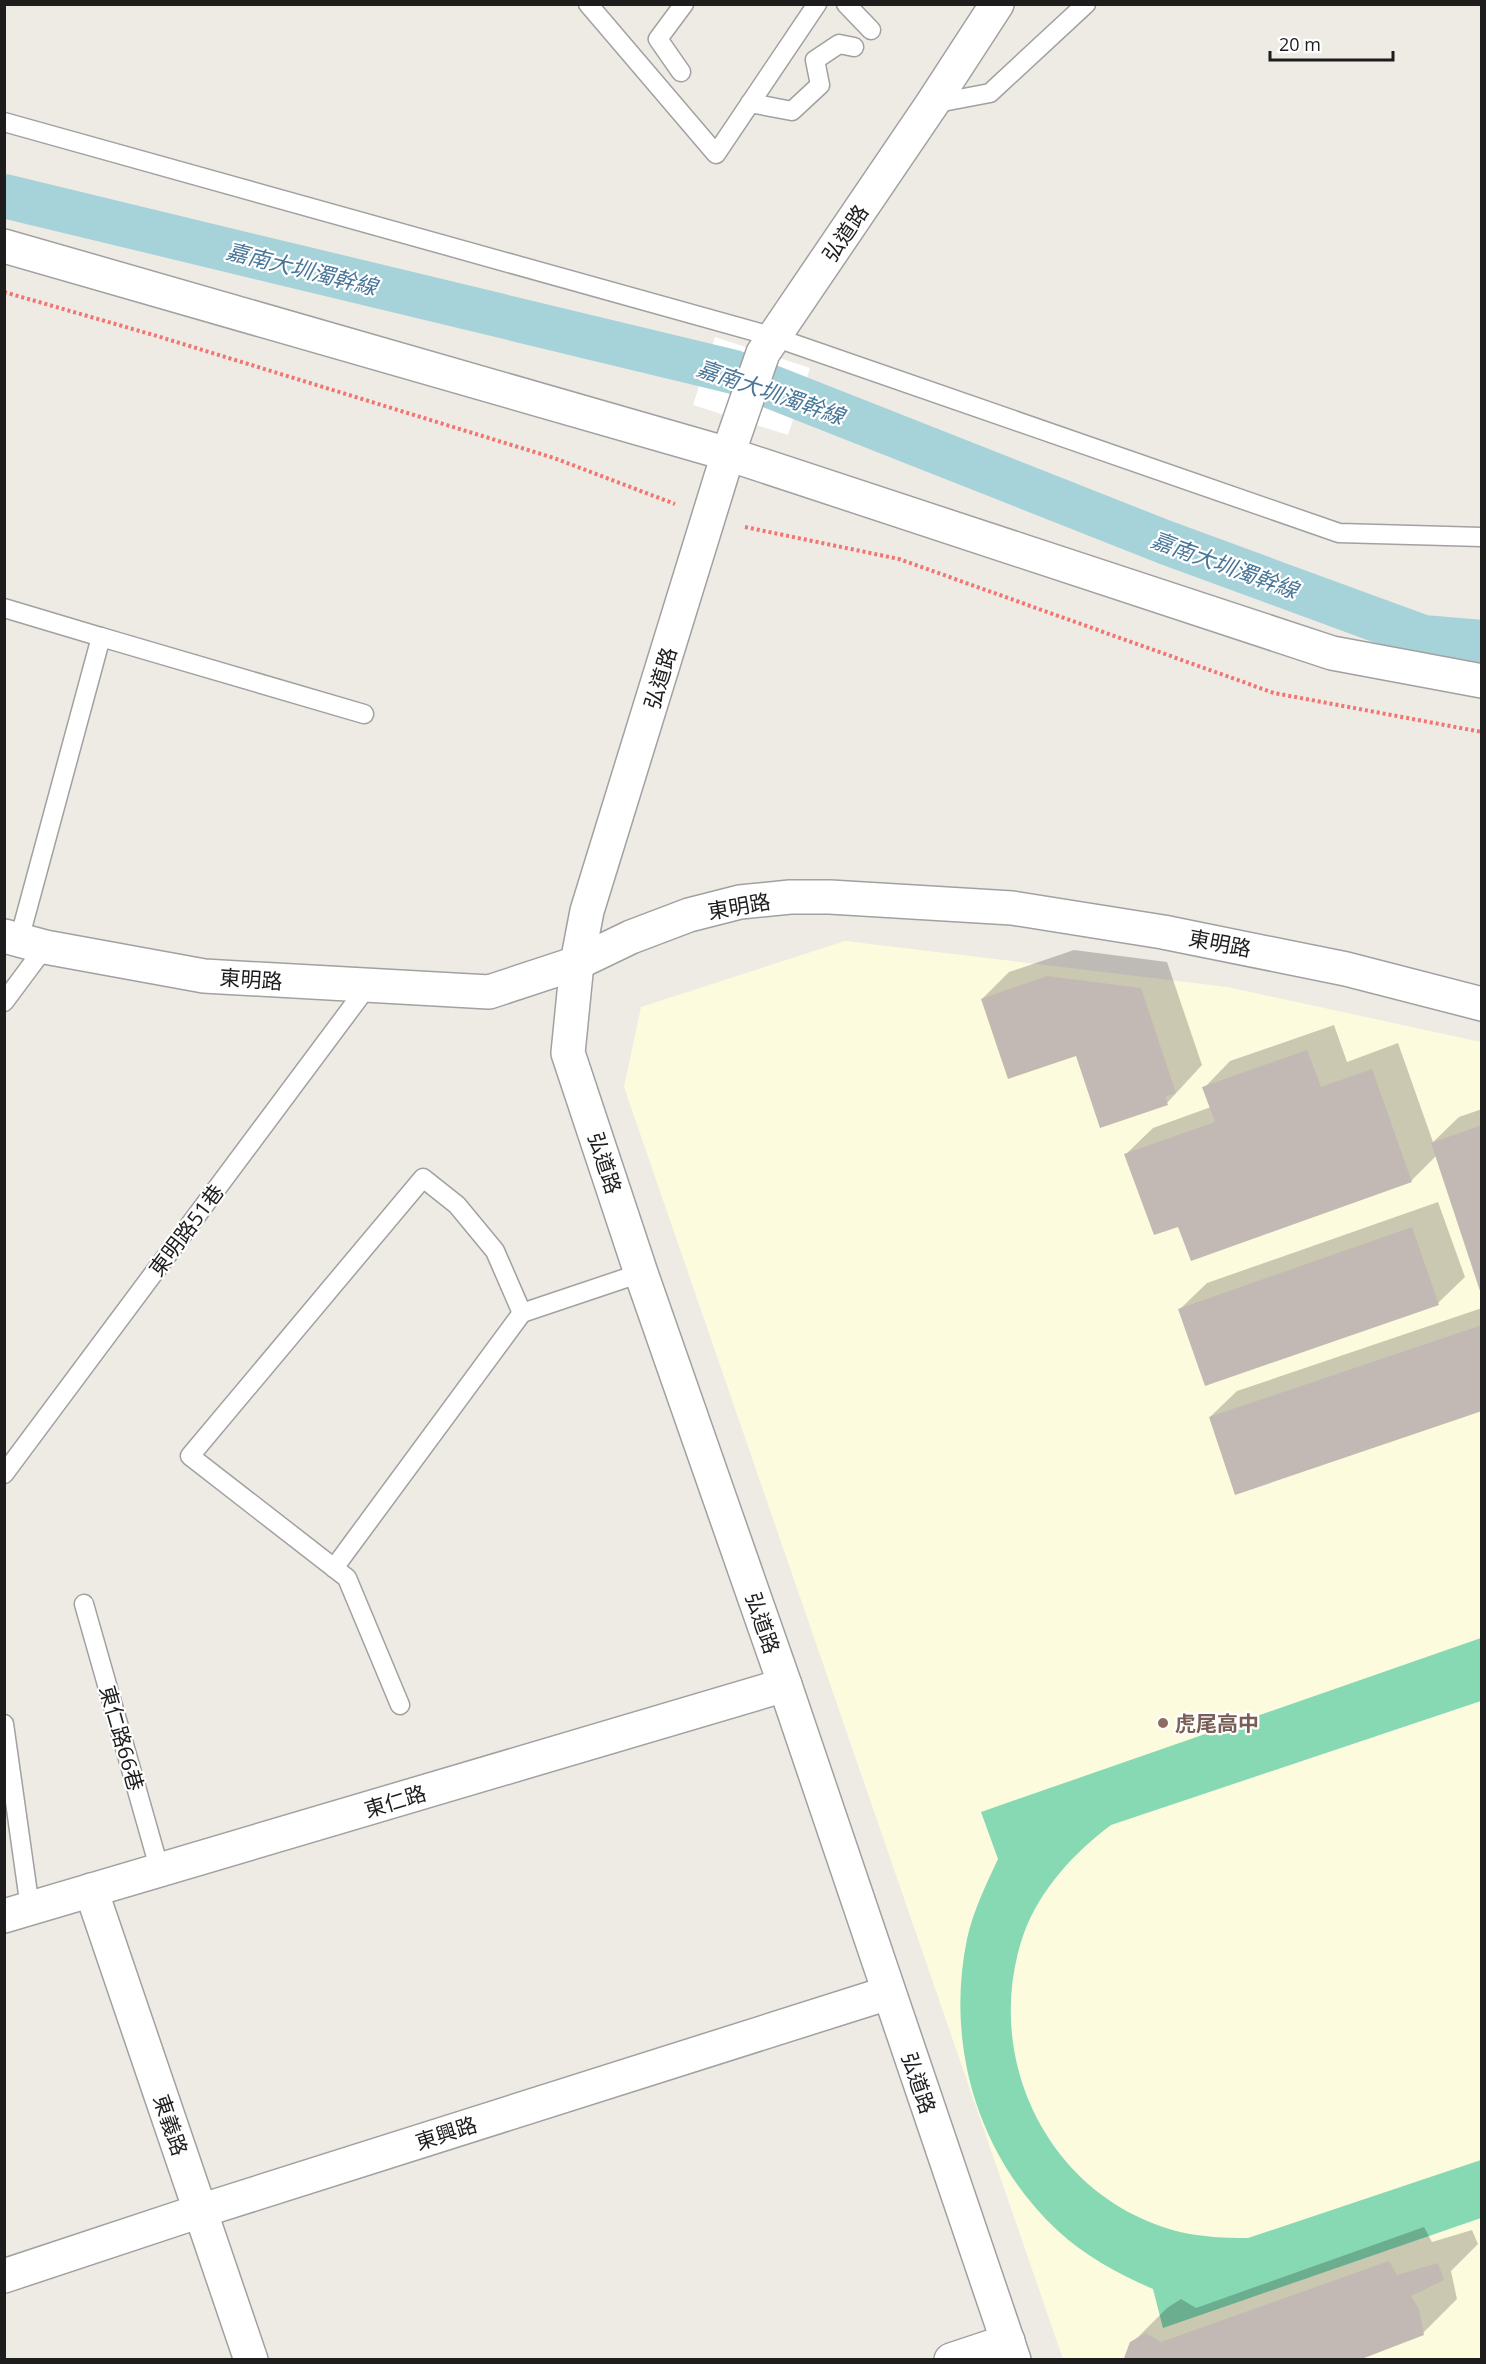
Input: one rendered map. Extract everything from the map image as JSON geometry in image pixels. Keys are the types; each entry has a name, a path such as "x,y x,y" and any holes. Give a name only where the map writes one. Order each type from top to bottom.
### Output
{"street":[{"name":"弘道路","path":"997,4 933,104 769,345 728,454 587,910 577,963 568,1053 641,1273 785,1685 1011,2350"},
{"path":"4,246 728,454 1332,653 1482,681"},
{"name":"東明路","path":"23,941 204,976 367,987 489,992 577,963 641,933 689,915 740,902 790,897 830,897 1012,908 1163,932 1346,969 1482,1004"},
{"name":"東仁路","path":"17,1912 785,1685"},
{"name":"東義路","path":"91,1890 251,2360"},
{"name":"東興路","path":"4,2277 200,2211 888,1993"},
{"path":"951,2360 1011,2350"}],"lane":[{"path":"588,4 716,154 817,4"},
{"path":"681,72 658,39 684,4"},
{"path":"846,4 871,30"},
{"path":"933,104 990,93 1086,4"},
{"path":"750,103 792,111 820,85 815,60 839,44 854,47"},
{"path":"4,122 769,345 1338,534 1482,537"},
{"path":"4,608 364,714"},
{"path":"4,1002 23,941 101,637"},
{"name":"東明路51巷","path":"4,1474 367,987"},
{"path":"400,1705 347,1578 190,1456 423,1178 457,1205 495,1251 522,1313"},
{"path":"334,1568 522,1313 641,1273"},
{"name":"東仁路66巷","path":"84,1604 160,1871"},
{"path":"4,1724 17,1912"}],"shaded area":[{"name":"虎尾高中","path":"845,941 1227,987 1481,1042 1481,2359 1063,2359 624,1087 641,1007"}],"green space":[{"path":"1481,1638 1481,1701 1111,1825 1084,1847 1060,1873 1049,1886 1031,1917 1024,1933 1013,1980 1011,2028 1019,2074 1036,2117 1061,2156 1094,2189 1134,2215 1188,2234 1248,2238 1481,2160 1481,2218 1163,2328 1153,2289 1090,2256 1057,2230 1030,2201 1007,2168 988,2133 974,2096 965,2058 961,2019 961,1979 967,1939 973,1918 998,1859 981,1812"}],"pier":[{"path":"715,337 810,368 788,435 693,405"}],"building":[{"path":"1047,976 1141,988 1176,1093 1165,1097 1168,1105 1100,1128 1076,1056 1008,1079 981,999"},
{"path":"1307,1050 1321,1087 1372,1069 1412,1182 1191,1261 1178,1227 1154,1235 1124,1154 1215,1122 1202,1087"},
{"path":"1482,1125 1482,1294 1481,1294 1431,1143"},
{"path":"1412,1227 1439,1305 1205,1386 1178,1309"},
{"path":"1482,1325 1482,1411 1235,1495 1209,1417"},
{"path":"1389,2261 1397,2275 1438,2263 1444,2280 1411,2296 1419,2309 1424,2335 1359,2360 1124,2358 1130,2342 1146,2333 1161,2342"}],"waterway":[{"name":"嘉南大圳濁幹線","path":"4,196 734,372 1167,543 1423,637 1482,642"}],"place":[{"name":"虎尾高中","path":"1163,1723"}]}
